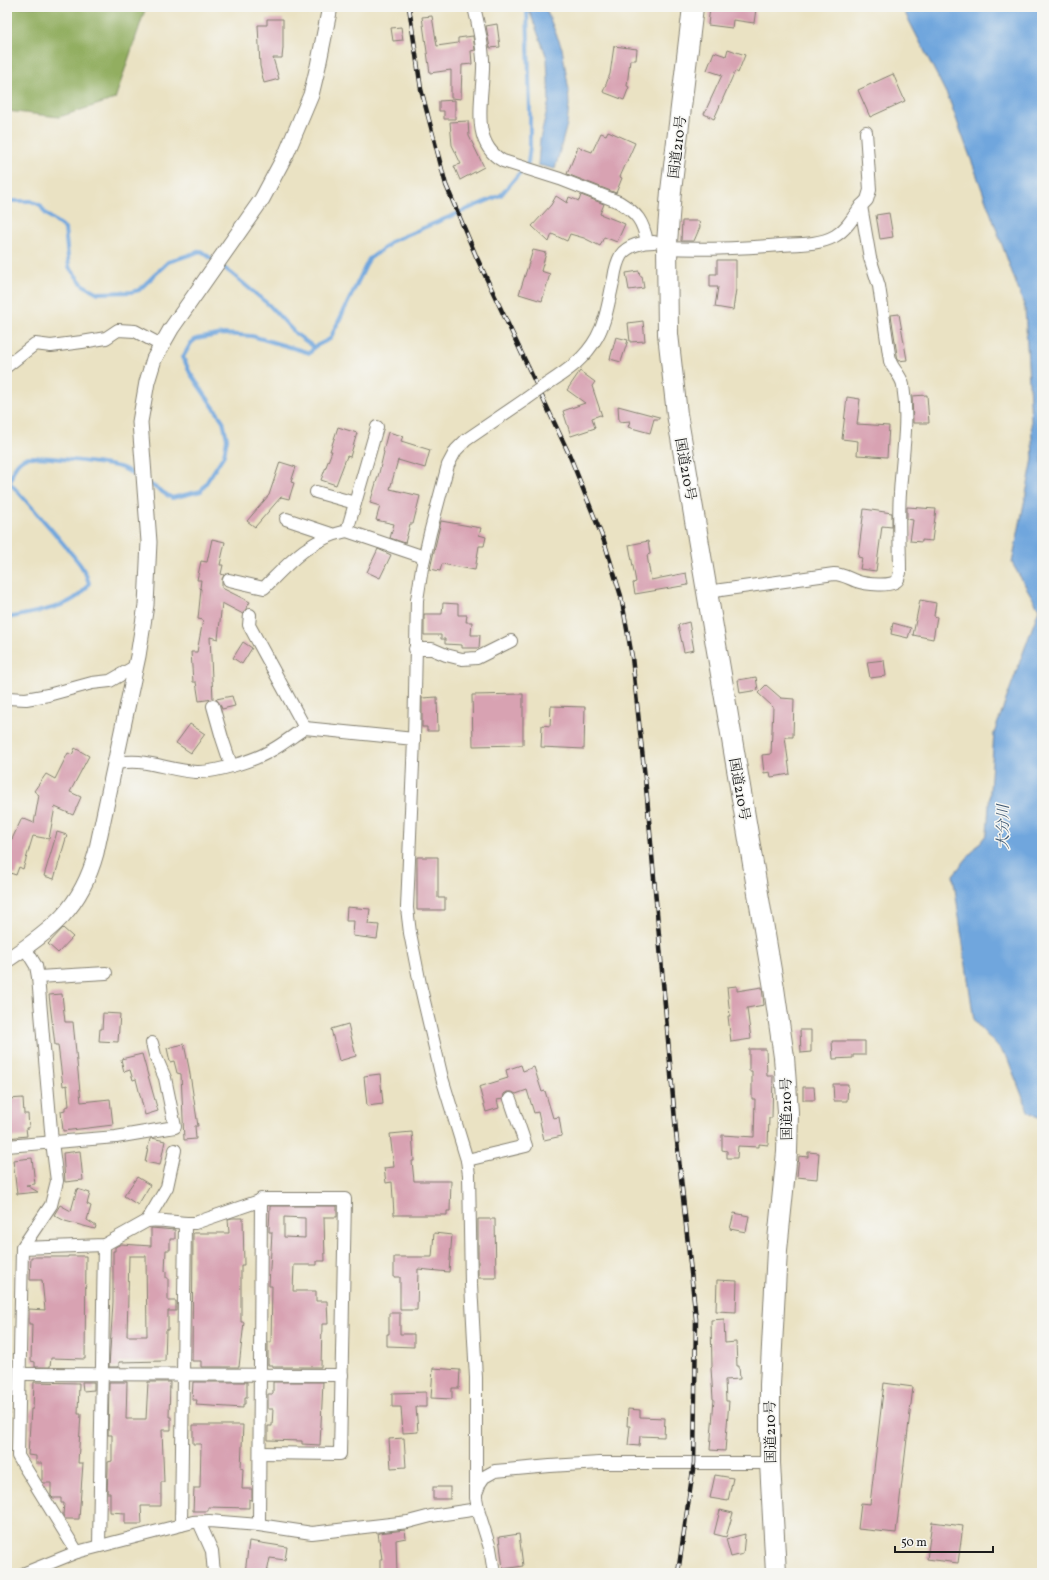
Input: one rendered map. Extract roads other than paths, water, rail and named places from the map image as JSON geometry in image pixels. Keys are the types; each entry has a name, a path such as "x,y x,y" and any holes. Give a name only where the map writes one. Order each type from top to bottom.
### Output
{"highway":[{"name":"国道210号","path":"693,7 671,191 667,245 667,322 673,389 774,988 787,1078 788,1130 778,1250 770,1385 770,1463 776,1573"}],"street":[{"path":"7,960 25,948 59,921 85,886 96,853 114,763 136,666 146,605 149,542 140,432 141,411 147,382 154,359 180,314 242,228 280,167 299,126 311,95 330,7"},
{"path":"474,7 483,59 481,130 490,151 503,161 560,179 627,206 641,220 647,242"},
{"path":"494,1573 488,1538 477,1504 476,1378 471,1284 469,1175 467,1160 442,1078 410,933 407,908 414,739 417,600 424,557 448,466 456,450 466,440 582,359 602,327 616,270 621,256 625,251 647,242 684,249 757,247 820,241 836,236 845,228 867,200 870,190 866,132"},
{"path":"707,592 834,574 842,575 857,582 868,583 888,584 895,582 898,579 900,557 898,541 900,494 905,441 905,403 902,381 890,361 879,286 870,258 861,206"},
{"path":"7,366 35,344 51,346 106,338 118,330 136,331 161,345"},
{"path":"347,531 377,428"},
{"path":"316,492 355,503"},
{"path":"286,519 331,534"},
{"path":"229,580 264,588 303,550 331,534 347,531 424,557"},
{"path":"250,615 249,625 305,728"},
{"path":"415,649 432,649 446,655 462,659 477,658 511,641"},
{"path":"7,698 26,699 48,696 92,683 110,681 136,666"},
{"path":"213,706 231,765"},
{"path":"114,763 139,762 197,772 208,771 231,765 271,751 305,728 414,739"},
{"path":"25,948 36,966 38,977 52,1142 57,1181 51,1205 22,1248 18,1456 77,1552"},
{"path":"38,977 106,973"},
{"path":"7,1146 116,1137 174,1127 165,1078 155,1055 152,1043"},
{"path":"467,1160 526,1146 510,1099"},
{"path":"147,1221 168,1187 175,1150"},
{"path":"22,1248 104,1245 147,1221 154,1220 185,1224 203,1221 261,1199 345,1199 340,1454 260,1453"},
{"path":"259,1526 261,1199"},
{"path":"181,1525 185,1224"},
{"path":"99,1546 104,1245"},
{"path":"20,1374 342,1375"},
{"path":"477,1504 480,1483 484,1477 495,1471 600,1463 770,1463"},
{"path":"25,1573 77,1552 181,1525 199,1522 209,1521 312,1533 408,1522 477,1504"},
{"path":"199,1522 212,1551 214,1573"}],"water":[{"path":"528,7 545,7 562,48 568,85 569,105 567,124 555,169 538,165 540,139 549,101 547,58"},
{"name":"大分川","path":"902,7 1042,7 1042,1119 1028,1111 1007,1057 974,1021 953,875 987,834 994,733 1039,609 1012,563 1033,459 1025,308 949,99"}],"waterway":[{"path":"148,483 172,498 201,491 224,455 227,439 223,421 190,373 183,357 191,343 196,339 223,334 252,336 310,353 314,347 330,339 369,259 387,246 390,242 501,195 528,163 530,147 530,111 527,7"},
{"path":"7,201 31,201 40,205 45,213 65,229 69,267 83,285 98,293 132,292 139,290 168,262 201,251 231,273 269,305 296,334 314,347"},
{"path":"7,618 41,611 64,604 83,592 89,583 85,573 76,559 10,483 16,465 25,458 55,458 122,468 141,479"}],"railway":[{"path":"409,7 421,89 446,185 476,256 569,454 604,541 621,596 632,657 647,797 676,1132 696,1319 694,1463 678,1573"}]}
